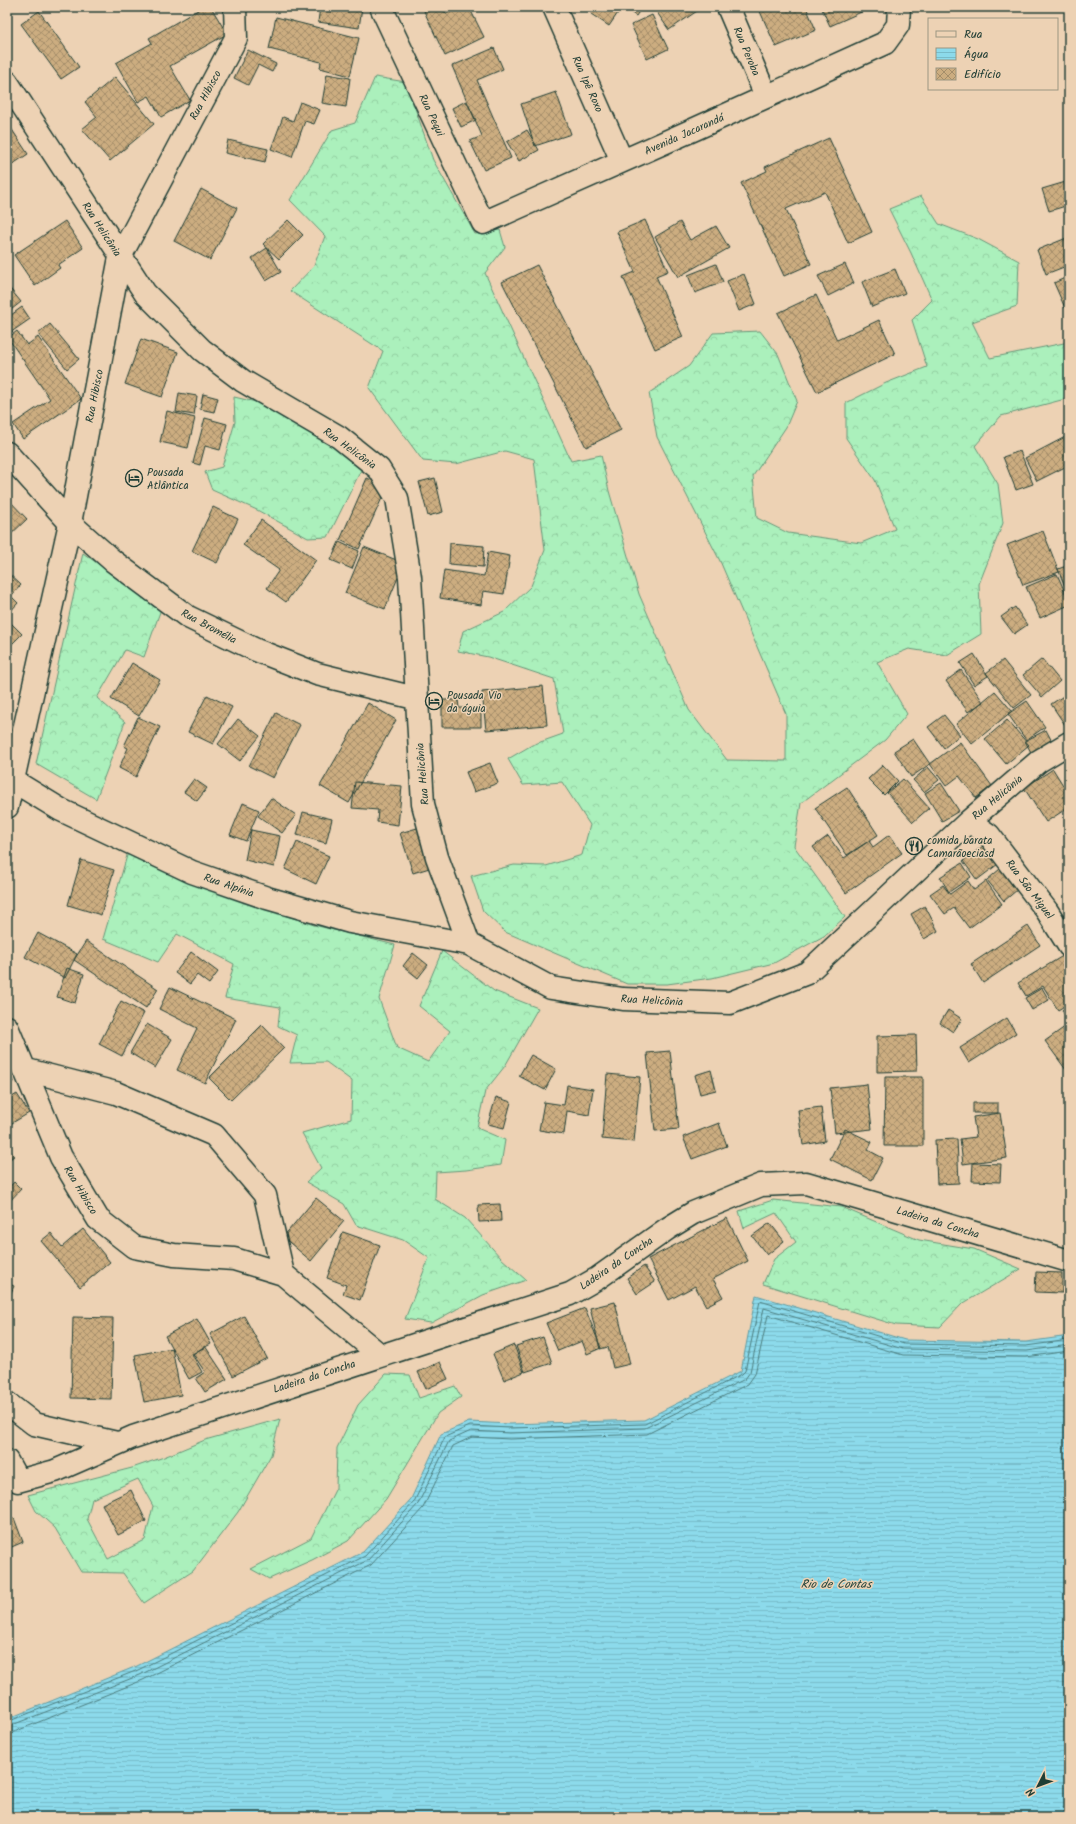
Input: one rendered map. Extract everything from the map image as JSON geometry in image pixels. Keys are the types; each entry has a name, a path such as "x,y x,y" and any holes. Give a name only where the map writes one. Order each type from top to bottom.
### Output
{"street":[{"name":"Rua Hibisco","path":"7,806 10,780 70,523 120,257 236,38 235,7"},
{"name":"Rua Pequi","path":"381,7 483,222"},
{"name":"Rua Ipê Roxo","path":"554,7 622,161"},
{"name":"Rua Peroba","path":"728,7 766,96"},
{"name":"Avenida Jacarandá","path":"483,222 885,43 898,24 899,7"},
{"name":"Rua Helicônia","path":"7,82 145,294 202,350 243,381 339,437 379,469 397,498 410,577 423,804 437,857 469,944 551,988 623,999 730,1003 807,973 969,821 1039,761 1069,743"},
{"name":"Rua Bromélia","path":"7,453 70,523 112,561 188,617 256,650 317,674 416,698"},
{"name":"Rua Alpínia","path":"10,780 61,810 192,872 267,898 350,922 469,944"},
{"name":"Rua São Miguel","path":"969,821 989,835 1047,911 1069,946"},
{"name":"Rua Hibisco","path":"7,1027 23,1069 61,1157 98,1219 134,1247 174,1255 234,1259 283,1274 380,1355"},
{"path":"23,1069 116,1093 214,1135 265,1196 283,1274"},
{"name":"Ladeira da Concha","path":"7,1461 18,1481 55,1471 117,1443 380,1355 570,1294 598,1278 667,1229 693,1213 761,1185 806,1182 1069,1261"},
{"path":"7,1403 34,1424 117,1443"}],"green space":[{"path":"375,77 406,82 433,160 475,234 500,230 505,247 485,273 571,461 601,455 609,491 639,594 689,710 727,760 786,761 786,714 720,561 657,437 649,393 689,366 713,333 760,331 778,354 797,401 786,427 753,476 757,518 788,533 861,543 895,529 875,480 846,438 846,403 886,383 927,367 912,320 932,300 889,209 921,196 939,224 978,239 1019,261 1017,306 972,322 990,358 1069,342 1069,398 1001,416 975,446 998,484 1003,523 979,584 981,634 947,655 909,649 877,662 907,714 885,740 801,803 794,846 845,917 824,936 774,963 712,978 667,984 627,984 505,932 483,911 471,876 514,865 546,866 582,855 590,825 562,782 523,785 508,759 532,745 563,734 554,679 488,657 458,651 463,631 504,612 531,586 545,550 534,459 505,451 456,464 423,461 369,388 383,351 290,291 314,266 325,236 290,200 332,130 355,123"},
{"path":"234,397 256,402 315,432 362,468 328,537 308,538 257,510 212,490 205,472 222,467 235,422"},
{"path":"83,553 161,609 144,657 125,650 97,698 125,722 96,799 36,764"},
{"path":"128,852 196,885 314,925 395,945 379,999 397,1048 428,1062 450,1031 419,1006 442,951 494,991 538,1008 505,1066 485,1091 477,1128 505,1140 501,1165 466,1170 436,1172 435,1199 465,1218 501,1258 526,1280 483,1295 431,1323 405,1319 429,1258 403,1240 356,1225 344,1204 306,1182 321,1168 302,1133 351,1119 352,1081 326,1062 290,1063 297,1035 278,1026 280,1007 225,998 234,964 177,934 158,962 103,939"},
{"path":"773,1200 841,1207 919,1240 974,1249 1021,1269 962,1304 940,1327 896,1325 763,1284 774,1259 796,1242 776,1213 744,1228 739,1211"},
{"path":"386,1374 410,1375 419,1398 455,1386 461,1397 438,1413 386,1499 348,1541 312,1560 269,1579 251,1569 311,1538 336,1488 337,1448 358,1405"},
{"path":"280,1419 271,1455 238,1512 193,1571 144,1603 123,1573 81,1572 55,1528 36,1511 28,1495 132,1468 205,1440","holes":["138,1479 153,1506 145,1540 108,1559 87,1519 92,1499"]}],"water":[{"name":"Rio de Contas","path":"756,1295 905,1340 1026,1342 1069,1336 1069,1817 7,1817 7,1719 137,1666 363,1552 411,1499 441,1434 469,1422 510,1424 644,1420 741,1371"}],"building":[{"path":"203,7 211,7 227,34 170,66 190,100 161,117 149,96 138,102 116,63 152,43 149,38"},
{"path":"320,7 362,7 359,28 318,22"},
{"path":"431,7 443,7 446,14 462,7 469,7 484,37 445,56 424,11"},
{"path":"595,7 622,7 609,26 591,14"},
{"path":"623,7 642,7 636,16"},
{"path":"661,7 703,7 669,30 656,11"},
{"path":"758,7 806,7 816,30 776,47"},
{"path":"821,7 867,7 868,9 830,26"},
{"path":"39,11 79,67 61,79 21,24"},
{"path":"652,15 668,49 647,59 631,25"},
{"path":"276,17 359,38 350,76 320,68 321,62 269,49"},
{"path":"494,48 503,69 477,80 511,158 484,170 470,141 482,136 452,66"},
{"path":"248,50 276,64 272,72 258,65 248,85 234,78"},
{"path":"327,74 350,78 346,107 322,103"},
{"path":"115,77 154,124 110,161 82,129 97,117 85,102"},
{"path":"556,92 571,134 535,146 521,104"},
{"path":"466,101 476,120 461,127 452,108"},
{"path":"300,102 320,110 314,124 305,121 292,157 271,149 283,117 293,121"},
{"path":"7,122 28,154 7,168"},
{"path":"527,130 539,150 519,161 507,142"},
{"path":"829,138 872,232 848,243 825,192 786,209 811,264 784,276 741,183 767,171 765,167"},
{"path":"228,140 268,149 265,162 225,153"},
{"path":"1069,181 1069,205 1049,211 1042,189"},
{"path":"201,189 237,208 210,260 174,241"},
{"path":"288,220 303,235 279,259 263,244"},
{"path":"645,220 668,271 656,276 683,337 655,349 623,277 635,272 617,232"},
{"path":"65,221 83,248 58,265 60,268 35,286 14,255"},
{"path":"680,222 690,240 716,226 729,248 678,277 655,237"},
{"path":"1069,237 1069,265 1046,274 1037,250"},
{"path":"267,248 281,272 266,281 252,258"},
{"path":"716,264 723,282 695,293 688,275"},
{"path":"845,264 854,283 828,296 818,276"},
{"path":"537,265 621,430 586,447 502,282"},
{"path":"895,269 905,293 872,307 862,282"},
{"path":"744,274 756,304 739,311 727,281"},
{"path":"1069,276 1069,307 1065,308 1054,283"},
{"path":"7,285 21,302 7,313"},
{"path":"816,295 837,340 879,320 895,354 817,392 778,313"},
{"path":"22,307 30,319 7,335 7,318"},
{"path":"50,324 79,359 67,369 38,334"},
{"path":"17,331 27,345 38,337 81,399 23,439 13,424 50,399 8,338"},
{"path":"141,339 178,352 162,397 125,384"},
{"path":"179,393 197,396 194,415 176,412"},
{"path":"203,394 218,398 214,412 200,409"},
{"path":"167,411 195,418 188,448 160,442"},
{"path":"205,418 227,424 220,450 205,446 200,465 193,463"},
{"path":"1069,435 1069,465 1037,481 1025,458"},
{"path":"1020,451 1033,484 1016,490 1003,457"},
{"path":"367,478 387,487 359,549 340,540"},
{"path":"435,478 443,512 428,516 419,482"},
{"path":"7,498 27,519 7,538"},
{"path":"213,507 238,519 217,563 192,551"},
{"path":"261,520 316,560 286,602 267,588 279,570 243,545"},
{"path":"1043,531 1059,572 1023,585 1007,545"},
{"path":"339,542 359,551 352,569 331,560"},
{"path":"450,543 484,546 483,567 449,564"},
{"path":"364,547 404,563 385,609 345,593"},
{"path":"488,552 510,556 504,594 483,591 481,605 440,598 444,570 484,576"},
{"path":"1069,565 1069,597 1058,569"},
{"path":"7,572 21,585 11,596 18,603 7,615"},
{"path":"1057,574 1069,601 1069,605 1040,618 1026,587"},
{"path":"1015,607 1027,625 1014,634 1001,617"},
{"path":"7,619 22,634 8,648 7,647"},
{"path":"974,654 988,676 974,685 960,663"},
{"path":"1042,659 1060,681 1042,697 1023,675"},
{"path":"1003,660 1031,695 1014,708 986,673"},
{"path":"132,663 160,680 139,716 111,699"},
{"path":"961,670 983,702 968,712 946,681"},
{"path":"543,686 547,725 486,730 482,692"},
{"path":"995,691 1012,711 972,744 956,724"},
{"path":"207,695 232,707 213,744 188,732"},
{"path":"1065,695 1069,701 1069,731 1051,704"},
{"path":"442,700 458,700 459,708 481,708 481,727 442,727"},
{"path":"1027,701 1045,727 1026,740 1008,714"},
{"path":"368,703 396,720 349,803 320,786"},
{"path":"276,713 300,725 273,778 249,766"},
{"path":"944,715 960,735 944,748 928,727"},
{"path":"138,717 160,727 136,777 119,768 128,748 124,746"},
{"path":"238,719 260,736 240,761 218,744"},
{"path":"1007,720 1029,745 1006,764 985,739"},
{"path":"1046,730 1056,749 1035,760 1025,741"},
{"path":"913,739 930,764 911,777 894,751"},
{"path":"960,742 992,786 976,798 959,776 946,786 930,764"},
{"path":"490,763 498,783 474,792 466,772"},
{"path":"883,765 898,781 884,795 868,779"},
{"path":"928,767 939,780 924,792 913,780"},
{"path":"1053,769 1066,790 1069,788 1069,807 1046,822 1024,788"},
{"path":"194,779 207,788 197,801 184,792"},
{"path":"903,779 929,808 913,822 887,793"},
{"path":"355,782 402,786 398,825 377,822 378,810 352,808"},
{"path":"941,783 959,811 942,821 925,793"},
{"path":"847,787 878,835 847,855 815,808"},
{"path":"271,798 296,815 282,833 258,816"},
{"path":"243,803 259,810 246,841 230,835"},
{"path":"303,812 332,819 326,843 297,835"},
{"path":"424,826 436,866 413,873 400,833"},
{"path":"251,830 280,836 274,867 245,860"},
{"path":"889,835 902,853 846,893 813,847 828,836 844,858 869,841 873,847"},
{"path":"297,842 329,856 316,884 285,869"},
{"path":"987,843 1002,861 977,880 963,861"},
{"path":"81,860 114,870 101,915 68,905"},
{"path":"962,863 971,877 949,892 940,877"},
{"path":"1007,863 1024,884 1004,901 987,880"},
{"path":"968,881 974,890 986,881 1002,904 969,928 954,908 945,914 930,894 943,885 950,894"},
{"path":"925,906 938,931 924,939 911,914"},
{"path":"1028,926 1040,945 983,983 971,964"},
{"path":"38,933 77,954 65,978 25,957"},
{"path":"86,941 158,989 146,1008 74,960"},
{"path":"191,952 218,972 209,984 197,975 190,984 175,973"},
{"path":"413,953 428,965 418,978 403,966"},
{"path":"1066,954 1069,960 1069,1003 1058,1010 1043,986 1026,996 1018,983"},
{"path":"67,968 84,974 75,1003 57,997"},
{"path":"170,987 236,1019 205,1083 177,1070 197,1028 159,1009"},
{"path":"1042,988 1049,1000 1032,1010 1025,998"},
{"path":"121,1001 144,1013 122,1056 99,1044"},
{"path":"1069,1006 1069,1022 1062,1010"},
{"path":"948,1010 962,1019 953,1032 940,1023"},
{"path":"1007,1018 1016,1033 969,1063 960,1048"},
{"path":"147,1024 172,1039 155,1068 130,1053"},
{"path":"1069,1024 1069,1074 1045,1041"},
{"path":"262,1025 284,1048 231,1100 209,1078"},
{"path":"916,1035 917,1071 877,1072 877,1036"},
{"path":"670,1051 679,1129 655,1131 647,1053"},
{"path":"531,1055 556,1069 545,1090 519,1076"},
{"path":"7,1070 13,1082 7,1085"},
{"path":"711,1070 716,1090 700,1094 695,1075"},
{"path":"607,1074 640,1077 634,1142 602,1139"},
{"path":"885,1077 923,1077 923,1146 884,1146"},
{"path":"867,1084 872,1129 835,1133 830,1088"},
{"path":"567,1085 593,1089 589,1115 567,1111 564,1134 539,1130 544,1102 564,1105"},
{"path":"17,1094 29,1113 7,1126 7,1100"},
{"path":"496,1097 511,1102 504,1128 488,1124"},
{"path":"973,1103 998,1103 998,1113 973,1113"},
{"path":"821,1107 825,1141 803,1145 798,1110"},
{"path":"1000,1113 1007,1158 963,1164 960,1139 976,1137 973,1117"},
{"path":"719,1123 727,1146 692,1159 683,1137"},
{"path":"845,1129 872,1142 868,1150 883,1158 872,1180 830,1159"},
{"path":"957,1139 959,1183 937,1184 935,1140"},
{"path":"7,1145 14,1156 7,1161"},
{"path":"973,1163 1001,1164 1000,1182 972,1181"},
{"path":"14,1182 21,1189 8,1203 7,1190"},
{"path":"316,1198 344,1221 311,1261 283,1237"},
{"path":"500,1204 501,1221 479,1222 478,1205"},
{"path":"727,1218 748,1261 713,1279 723,1297 706,1306 695,1286 669,1300 648,1259"},
{"path":"770,1223 784,1241 767,1255 752,1236"},
{"path":"83,1229 110,1262 80,1287 41,1241 51,1233 62,1247"},
{"path":"343,1232 380,1245 360,1300 343,1294 346,1285 327,1278"},
{"path":"644,1266 655,1282 637,1294 627,1278"},
{"path":"1036,1272 1062,1273 1062,1293 1035,1292"},
{"path":"7,1283 14,1286 7,1302"},
{"path":"615,1302 630,1364 613,1368 608,1347 600,1349 590,1308"},
{"path":"585,1308 601,1348 587,1354 582,1341 558,1351 546,1323"},
{"path":"244,1316 267,1358 233,1376 210,1334"},
{"path":"73,1317 113,1318 111,1399 71,1398"},
{"path":"197,1319 211,1344 192,1354 202,1372 189,1379 165,1336"},
{"path":"543,1337 552,1363 525,1372 516,1346"},
{"path":"514,1345 524,1372 504,1380 493,1354"},
{"path":"205,1346 227,1379 205,1392 196,1378 205,1372 193,1354"},
{"path":"172,1348 181,1395 144,1402 135,1355"},
{"path":"440,1362 448,1379 426,1389 418,1372"},
{"path":"131,1490 146,1521 118,1535 102,1504"},
{"path":"14,1518 23,1542 7,1549 7,1521"}],"place":[{"name":"Pousada Atlântica","path":"134,478"},
{"name":"Pousada Vio da águia","path":"434,701"},
{"name":"comida barata Camarãoeciasd","path":"914,846"}]}
